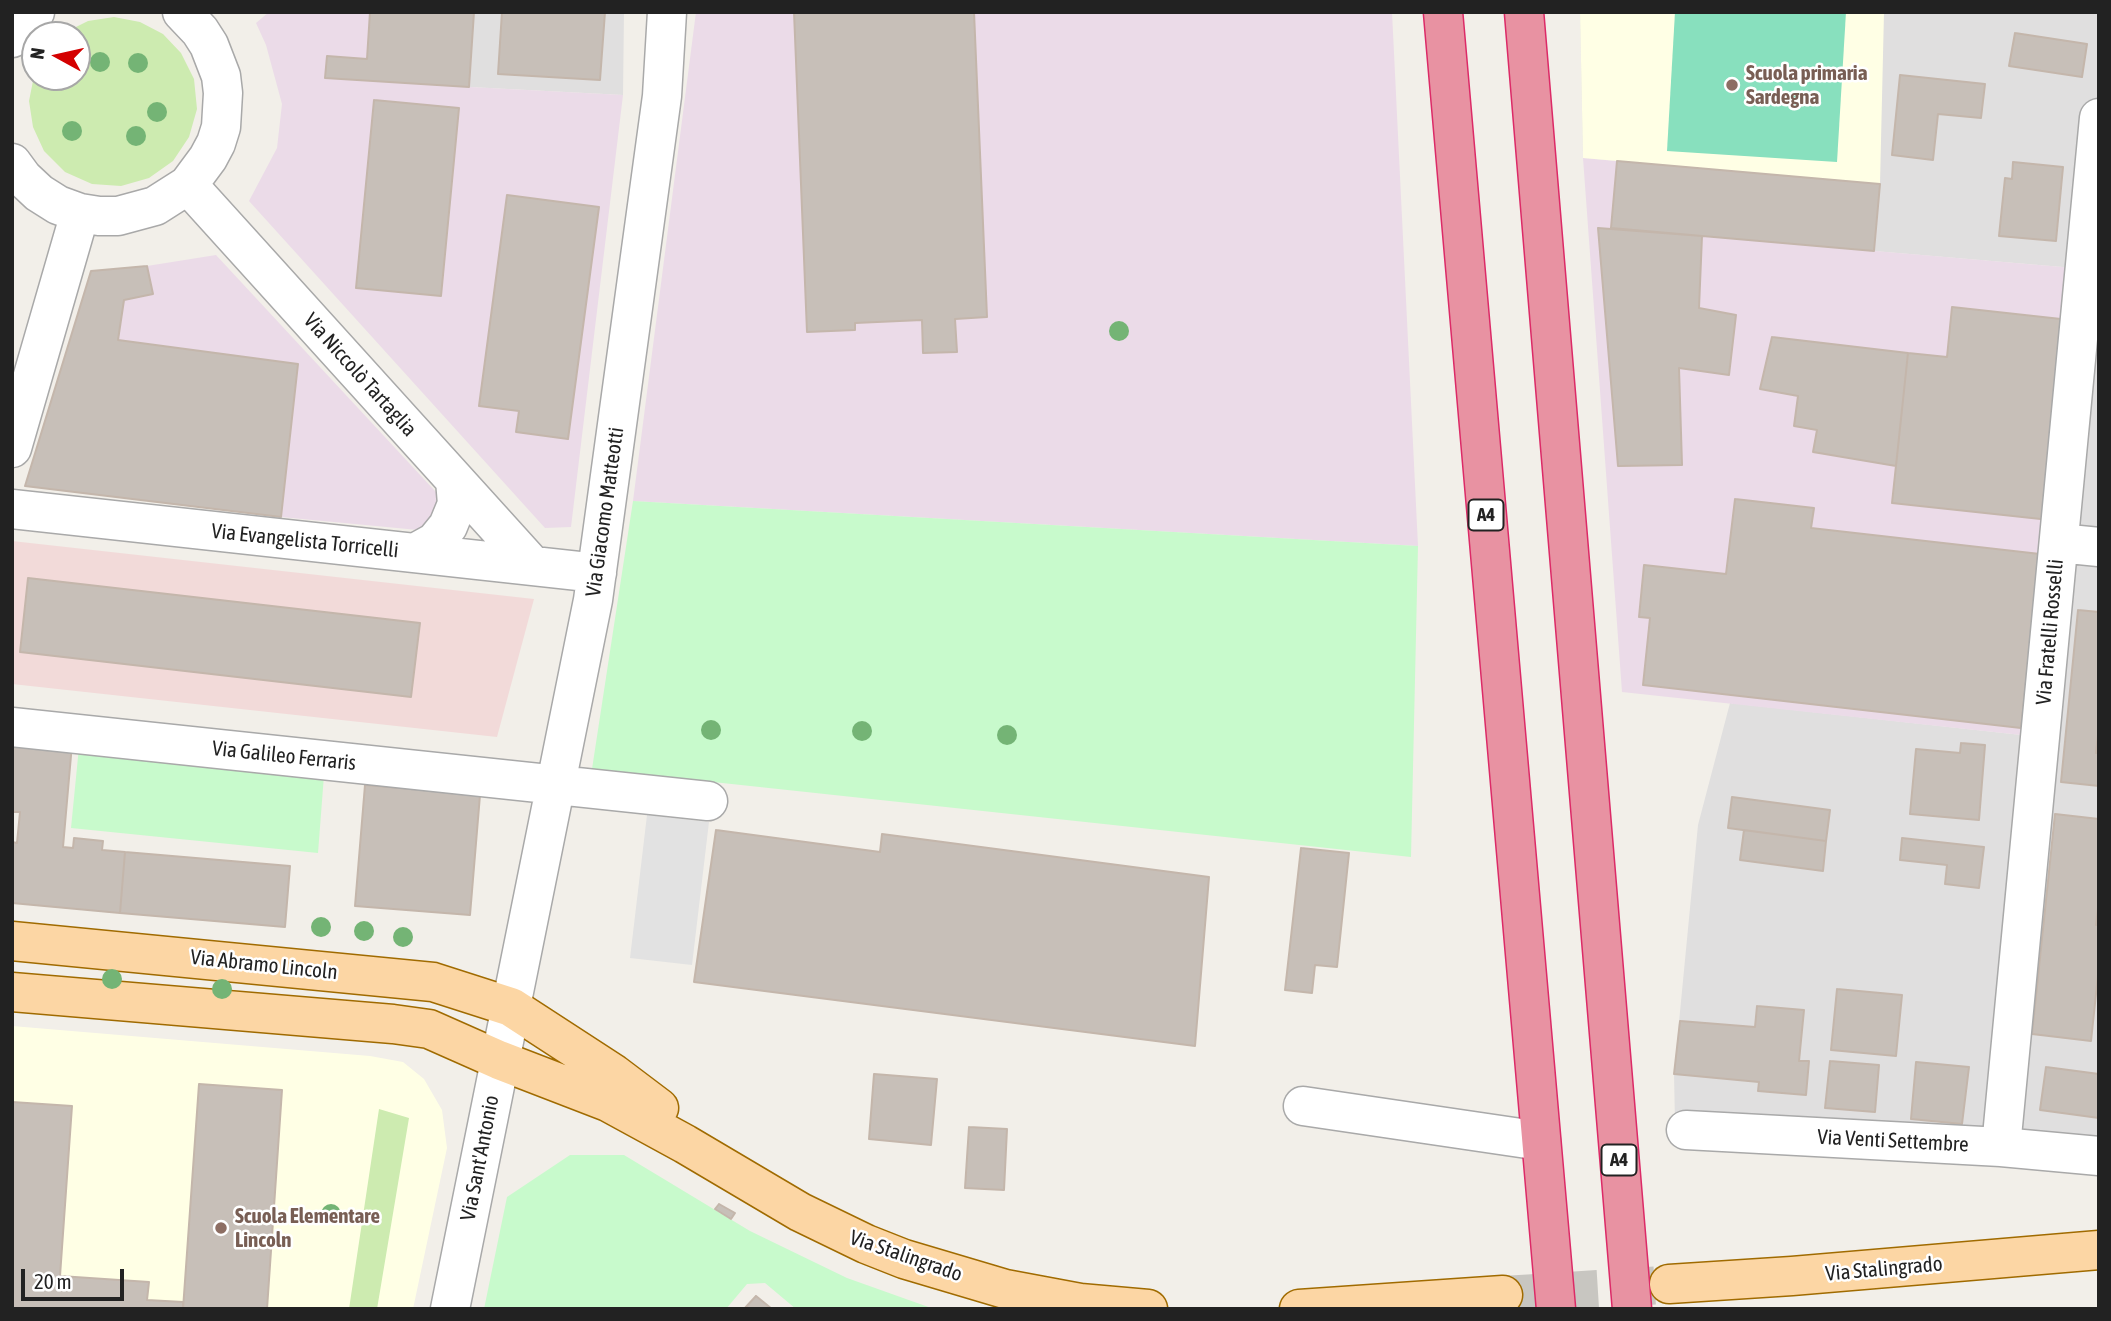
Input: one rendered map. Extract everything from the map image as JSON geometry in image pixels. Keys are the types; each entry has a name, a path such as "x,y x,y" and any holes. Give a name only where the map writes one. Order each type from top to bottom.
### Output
{"highway":[{"name":"A4","path":"1443,12 1556,1309"},
{"name":"A4","path":"1524,12 1632,1309"}],"main road":[{"name":"Via Abramo Lincoln","path":"12,941 433,982 511,1007"},
{"path":"12,992 417,1027 429,1029 499,1060"},
{"name":"Via Stalingrado","path":"511,1007 614,1074 662,1111 685,1143"},
{"name":"Via Stalingrado","path":"499,1060 608,1102 685,1143 758,1189 825,1226 904,1259 1004,1289 1080,1303 1149,1309"},
{"name":"Via Stalingrado","path":"1669,1284 2099,1250"},
{"path":"1299,1309 1503,1295"}],"street":[{"path":"12,38 35,12"},
{"name":"Via Giacomo Matteotti","path":"511,1007 597,573 662,96 667,12"},
{"path":"12,163 39,193 58,205 99,216 137,212 155,206 188,185 216,143 223,110 221,76 201,18"},
{"name":"Via Fratelli Rosselli","path":"2001,1147 2099,118"},
{"name":"Via Niccolò Tartaglia","path":"188,185 532,565"},
{"path":"12,448 80,213"},
{"path":"415,553 435,542 447,526 457,504 455,480"},
{"name":"Via Evangelista Torricelli","path":"12,509 597,573"},
{"path":"2059,543 2099,547"},
{"name":"Via Galileo Ferraris","path":"12,727 708,801"},
{"name":"Via Sant'Antonio","path":"450,1309 511,1007"},
{"path":"1303,1106 1541,1142"},
{"name":"Via Venti Settembre","path":"1686,1130 2001,1147 2099,1156"}],"shaded area":[{"path":"269,12 474,12 470,87 623,95 571,527 545,528 249,201 277,148 282,104 266,45 256,23"},
{"path":"474,12 624,12 623,95 469,87"},
{"path":"696,12 1392,12 1418,546 633,501"},
{"path":"1580,12 2099,12 2099,1146 1675,1122 1674,1074 1698,825 1730,703 2031,736 2074,268 1874,251 1880,183 1583,158"},
{"name":"Scuola primaria Sardegna","path":"1580,12 1884,12 1880,184 1583,158"},
{"path":"1583,158 1880,184 1875,251 2074,268 2031,736 1622,692"},
{"path":"216,255 448,505 418,530 281,517 25,486 91,271 147,266"},
{"path":"12,541 534,599 497,737 12,684"},
{"path":"647,815 709,822 692,965 630,958"},
{"name":"Scuola Elementare Lincoln","path":"12,1026 370,1056 403,1062 424,1079 442,1110 447,1148 413,1309 12,1309"}],"green space":[{"path":"1675,12 1846,12 1837,162 1667,151"},
{"path":"114,17 140,22 163,34 181,53 194,79 197,109 189,137 173,161 149,178 121,186 92,184 65,172 44,151 33,127 29,101 31,91 91,91 91,21 88,21"},
{"path":"633,501 1418,546 1411,857 592,769"},
{"path":"79,747 324,775 318,853 71,828"},
{"path":"379,1109 409,1118 377,1309 349,1309"},
{"path":"570,1155 624,1155 750,1231 847,1278 934,1309 796,1309 765,1283 747,1284 726,1309 484,1309 507,1197"}],"building":[{"path":"370,12 474,12 469,87 325,78 327,56 367,59"},
{"path":"502,12 605,12 600,80 498,74"},
{"path":"794,12 974,12 987,317 955,319 957,352 923,353 922,320 855,323 855,330 807,332"},
{"path":"2015,33 2087,44 2082,77 2009,66"},
{"path":"1900,75 1985,84 1981,118 1938,114 1933,160 1892,155"},
{"path":"374,100 459,108 441,296 356,288"},
{"path":"1617,161 1880,184 1874,251 1611,228"},
{"path":"2013,162 2063,167 2056,241 1999,236 2005,178 2012,179"},
{"path":"507,195 599,207 568,439 516,432 519,411 479,406"},
{"path":"1598,228 1702,236 1699,308 1736,315 1729,375 1679,368 1682,465 1618,466"},
{"path":"147,266 153,294 124,300 118,340 298,364 281,517 25,486 91,271"},
{"path":"1952,307 2070,320 2050,520 1892,503 1908,353 1947,357"},
{"path":"1772,337 1908,353 1896,466 1813,452 1817,430 1794,426 1798,396 1760,389"},
{"path":"1735,499 1814,508 1811,528 2040,554 2021,728 1643,685 1650,618 1639,617 1644,565 1726,574"},
{"path":"28,578 420,623 411,697 20,652"},
{"path":"2078,610 2099,612 2099,726 2096,753 2099,753 2099,786 2061,782"},
{"path":"12,739 72,744 63,847 73,848 74,838 103,841 102,850 125,852 120,913 12,903 12,842 17,843 20,812 12,812"},
{"path":"1961,743 1985,745 1979,820 1910,814 1916,749 1960,753"},
{"path":"365,785 480,795 470,915 355,906"},
{"path":"1732,797 1830,810 1826,841 1728,828"},
{"path":"2055,814 2099,819 2099,900 2096,925 2099,925 2099,966 2091,1041 2032,1034"},
{"path":"716,830 880,852 882,834 1209,877 1195,1046 694,982"},
{"path":"1744,830 1826,841 1823,871 1740,860"},
{"path":"1902,838 1984,847 1979,888 1945,884 1947,865 1900,860"},
{"path":"1301,848 1349,853 1337,967 1315,965 1312,993 1285,990"},
{"path":"125,852 290,866 285,927 120,913"},
{"path":"1837,989 1902,995 1896,1056 1831,1050"},
{"path":"1757,1006 1804,1010 1799,1061 1809,1061 1806,1095 1758,1091 1759,1082 1674,1074 1680,1021 1755,1027"},
{"path":"1830,1061 1879,1065 1875,1112 1825,1108"},
{"path":"1916,1062 1969,1067 1962,1124 1911,1119"},
{"path":"2046,1067 2099,1074 2099,1118 2040,1110"},
{"path":"874,1074 937,1079 931,1145 869,1139"},
{"path":"199,1084 282,1090 267,1309 183,1309"},
{"path":"12,1102 72,1106 60,1276 149,1282 147,1300 183,1302 183,1309 12,1309"},
{"path":"969,1127 1007,1129 1004,1190 965,1188"},
{"path":"719,1204 735,1213 731,1219 715,1209"},
{"path":"756,1296 772,1309 744,1309"}],"tunnel":[{"path":"1503,1295 1662,1285"}],"place":[{"name":"Scuola primaria Sardegna","path":"1732,85"},
{"name":"Scuola Elementare Lincoln","path":"221,1228"}]}
